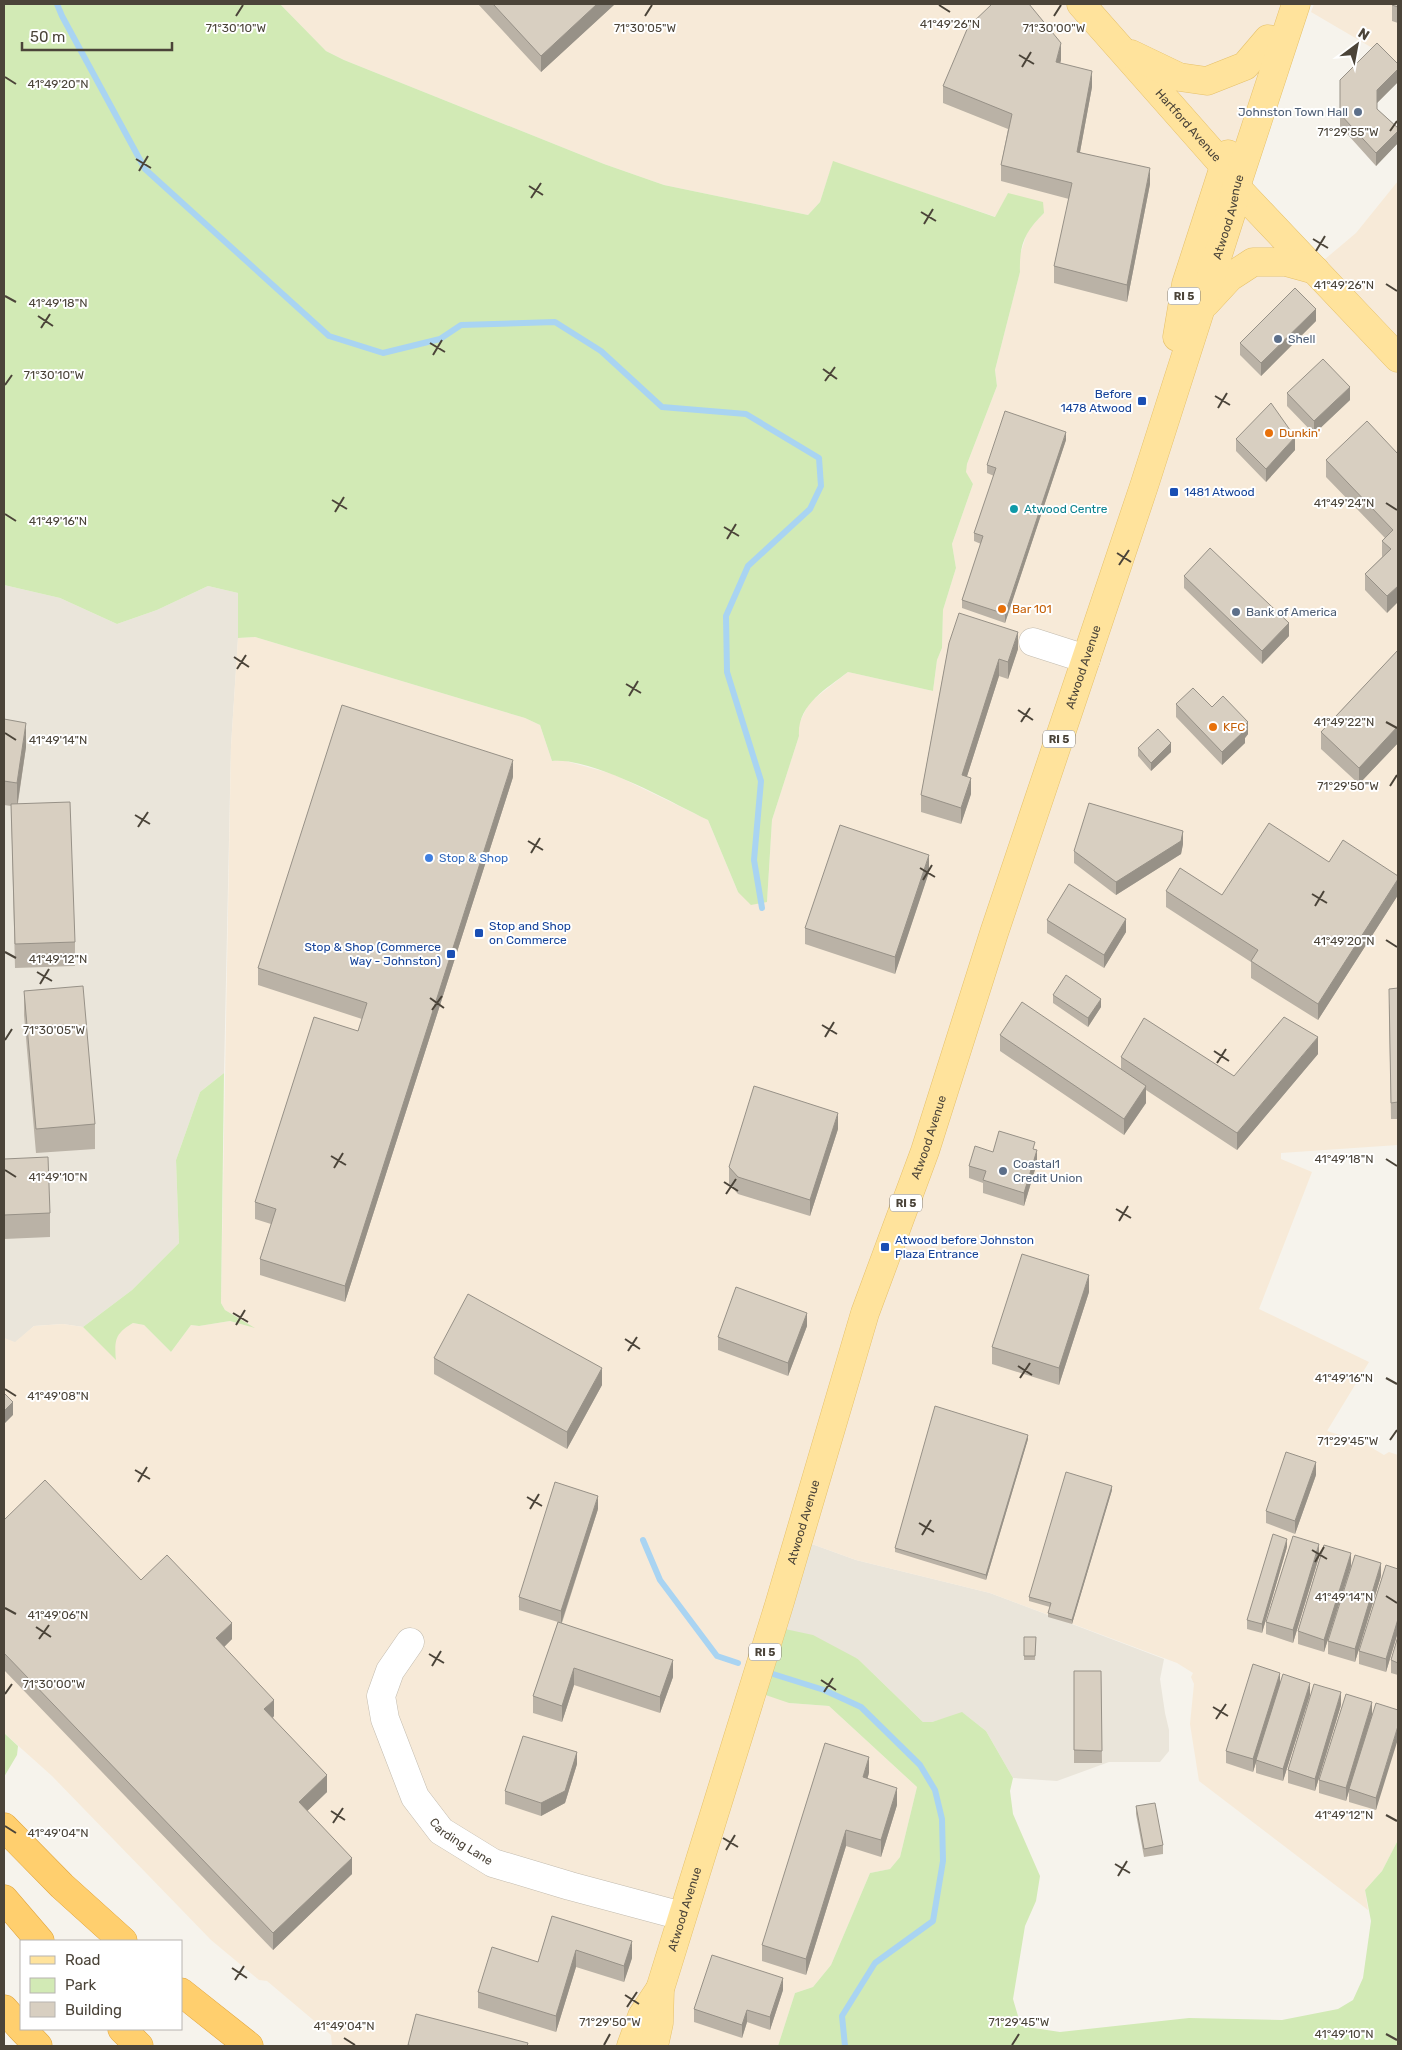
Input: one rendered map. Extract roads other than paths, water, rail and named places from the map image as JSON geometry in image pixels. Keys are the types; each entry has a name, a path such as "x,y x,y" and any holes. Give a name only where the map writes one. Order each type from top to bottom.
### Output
{"highway":[{"path":"4,1828 62,1886 121,1940"},
{"path":"4,1899 39,1940"},
{"path":"182,1993 249,2046"},
{"path":"4,2009 20,2026"},
{"path":"24,2030 38,2046"},
{"path":"123,2030 139,2046"}],"main road":[{"name":"Hartford Avenue","path":"1081,4 1230,176 1398,358"},
{"name":"Atwood Avenue","path":"654,2046 659,2023 660,1989 779,1605 864,1313 912,1186 1232,211 1230,176 1279,4"},
{"name":"Atwood Avenue","path":"1161,430 1186,284 1296,4"},
{"path":"1121,49 1179,77 1207,81 1245,66 1268,38"},
{"path":"1200,309 1230,277 1253,262 1286,262 1315,270"},
{"name":"Atwood Avenue","path":"631,2046 642,2016 660,1989"}],"street":[{"path":"1033,642 1086,659"},
{"name":"Carding Lane","path":"410,1642 390,1671 381,1696 385,1719 415,1797 441,1830 492,1863 682,1916"}],"waterway":[{"path":"57,4 145,169 329,336 383,353 440,339 461,325 555,322 601,351 662,407 746,414 819,458 821,486 810,509 748,566 726,616 727,672 761,781 754,860 762,908"},
{"path":"643,1540 660,1580 717,1656 738,1663"},
{"path":"773,1674 824,1690 861,1707 920,1765 935,1790 942,1819 943,1861 933,1921 875,1963 842,2016 845,2046"}],"place":[{"name":"Johnston Town Hall","path":"1358,112"},
{"name":"Shell","path":"1278,339"},
{"name":"Before 1478 Atwood","path":"1142,401"},
{"name":"Dunkin'","path":"1269,433"},
{"name":"1481 Atwood","path":"1174,492"},
{"name":"Atwood Centre","path":"1014,509"},
{"name":"Bar 101","path":"1002,609"},
{"name":"Bank of America","path":"1236,612"},
{"name":"KFC","path":"1213,727"},
{"name":"Stop & Shop","path":"429,858"},
{"name":"Stop and Shop on Commerce","path":"479,933"},
{"name":"Stop & Shop (Commerce Way - Johnston)","path":"451,954"},
{"name":"Coastal1 Credit Union","path":"1003,1171"},
{"name":"Atwood before Johnston Plaza Entrance","path":"885,1247"}]}
